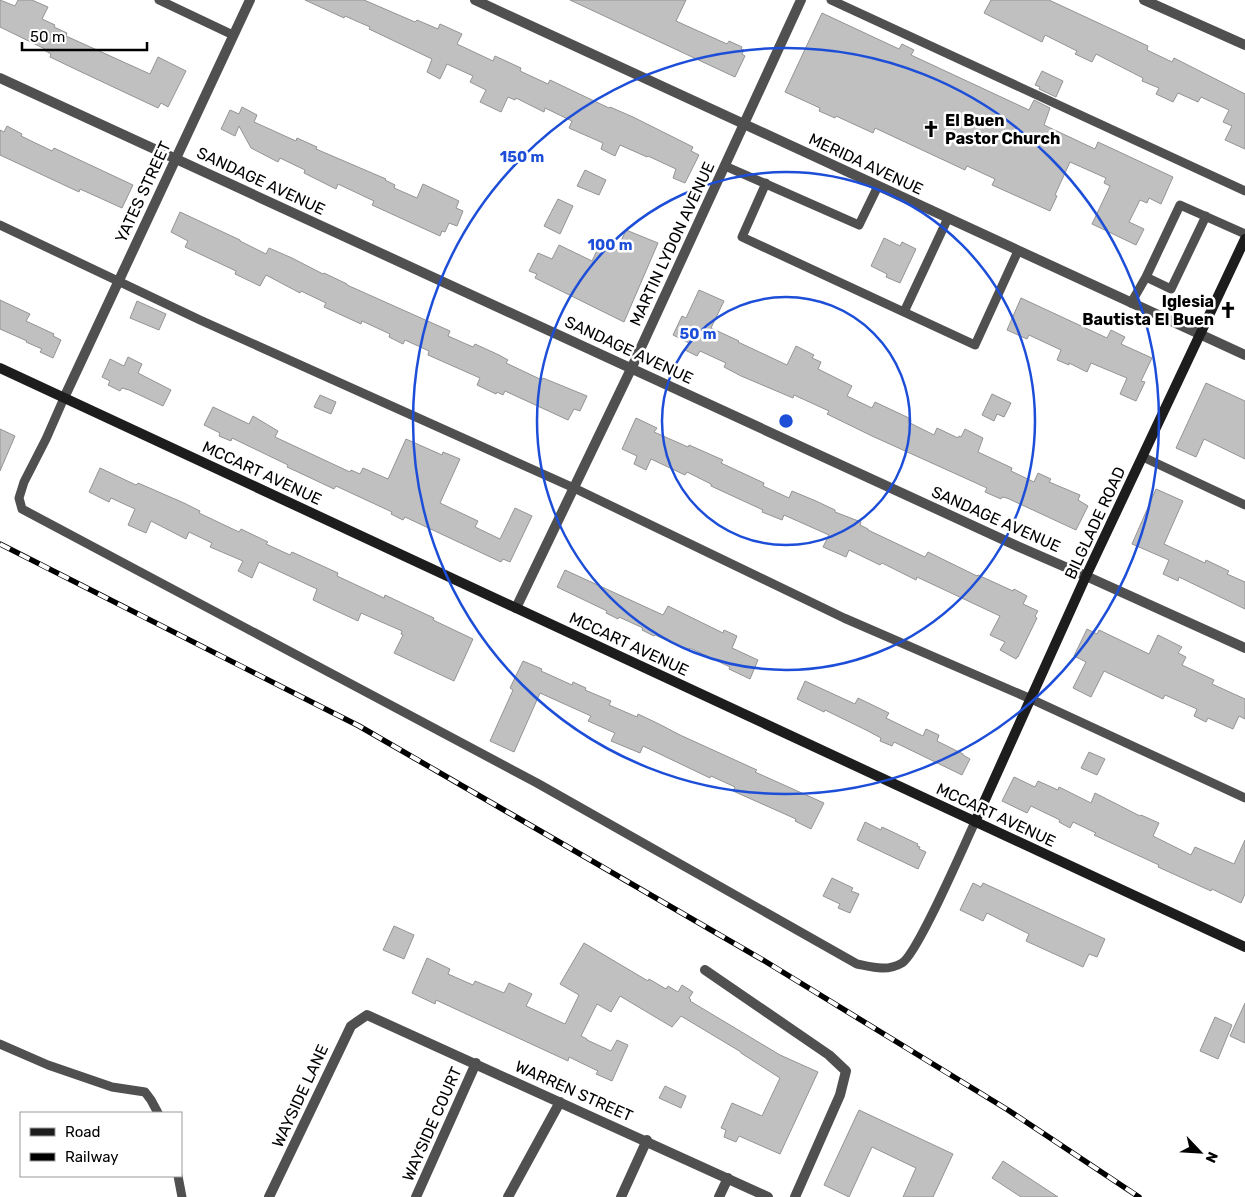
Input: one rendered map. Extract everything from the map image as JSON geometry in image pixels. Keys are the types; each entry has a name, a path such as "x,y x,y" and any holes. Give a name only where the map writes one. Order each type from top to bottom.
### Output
{"main road":[{"name":"BILGLADE ROAD","path":"975,822 1086,576 1245,239"},
{"name":"MCCART AVENUE","path":"0,368 1245,947"}],"street":[{"name":"YATES STREET","path":"64,398 250,0"},
{"name":"MERIDA AVENUE","path":"475,0 1245,355"},
{"name":"MARTIN LYDON AVENUE","path":"516,608 632,367 801,0"},
{"path":"1144,0 1245,45"},
{"name":"SANDAGE AVENUE","path":"0,78 632,367 1017,546 1245,648"},
{"path":"705,970 829,1055 846,1070 840,1094 794,1197"},
{"name":"WARREN STREET","path":"367,1015 647,1140 768,1197"},
{"name":"WAYSIDE LANE","path":"269,1197 350,1026 367,1015"},
{"name":"WAYSIDE COURT","path":"416,1197 476,1063"},
{"path":"508,1197 560,1102"},
{"path":"621,1197 647,1140"},
{"path":"719,1197 728,1178"}],"lane":[{"path":"159,0 234,35"},
{"path":"831,0 1245,190"},
{"path":"725,166 859,225 878,186"},
{"path":"766,183 742,236 975,345 1018,251"},
{"path":"1131,303 1146,277 1180,205 1245,234"},
{"path":"1146,277 1171,289 1206,216"},
{"path":"904,312 948,218"},
{"path":"0,225 216,328 574,488 697,549 844,618 1031,699 1245,798"},
{"path":"64,398 24,482 19,498 22,509 538,783 857,964 883,969 903,962 917,943 975,822"},
{"path":"1143,457 1245,505"},
{"path":"0,1044 48,1065 112,1087 144,1092 157,1112"},
{"path":"178,1177 182,1197"}],"building":[{"path":"0,0 15,6 18,0 32,0 48,7 42,19 67,33 66,36 150,74 158,57 186,71 168,107 161,103 158,108 75,69 50,57 51,54 45,49 0,27"},
{"path":"305,0 364,0 415,22 417,20 438,29 440,24 462,34 457,44 493,61 495,56 521,68 520,71 548,84 550,80 609,108 633,117 693,147 691,151 699,155 685,183 673,178 676,169 648,156 620,145 615,156 601,149 603,143 569,128 572,121 545,108 544,112 516,98 515,100 508,97 501,112 480,102 486,90 470,82 473,76 447,64 440,79 427,72 432,59 369,29 370,27 345,16 344,18"},
{"path":"570,0 686,0 676,21 727,44 729,41 742,47 741,49 744,50 742,54 745,56 735,77"},
{"path":"991,0 1049,0 1148,46 1147,50 1172,62 1174,58 1245,94 1245,149 1225,140 1232,126 1223,122 1229,110 1201,97 1198,102 1178,93 1173,102 1156,94 1159,88 1142,81 1143,78 1096,54 1092,62 1075,54 1077,51 1045,35 1042,42 984,13"},
{"name":"El Buen Pastor Church","path":"822,13 899,49 902,44 914,50 911,55 1029,110 1034,100 1050,108 1044,125 1095,149 1098,142 1173,177 1161,204 1149,198 1147,203 1140,200 1129,222 1144,229 1136,245 1092,224 1110,186 1104,183 1106,178 1070,162 1050,211 992,185 995,179 967,166 965,170 875,128 873,133 836,116 835,118 819,111 820,108 785,92"},
{"path":"1042,71 1063,81 1056,97 1035,85"},
{"path":"242,107 257,115 254,122 296,141 297,138 317,147 316,149 386,179 395,185 394,188 417,198 423,184 459,201 456,208 463,211 457,226 449,223 445,232 442,231 440,236 372,205 374,201 338,184 336,189 304,173 305,170 280,158 278,162 251,148 239,126 235,136 221,129 230,110 239,114"},
{"path":"7,126 22,134 21,136 52,151 54,148 133,185 122,208 80,189 79,192 0,155 0,130 4,132"},
{"path":"585,170 606,180 599,195 577,186"},
{"path":"558,199 573,206 560,234 544,226"},
{"path":"180,212 266,254 269,248 292,258 323,274 450,331 448,336 473,347 475,344 499,355 508,360 506,363 542,380 543,378 587,396 580,411 574,409 568,420 505,391 503,395 497,392 496,394 477,385 480,378 428,355 429,351 405,340 403,344 389,337 390,334 362,321 361,324 324,307 326,303 301,291 300,293 266,275 260,286 235,274 236,271 185,247 188,241 171,232"},
{"path":"626,230 658,243 624,322 535,278 537,274 529,271 538,253 552,259 559,245 592,261 601,242 617,250"},
{"path":"884,238 900,246 902,242 916,249 900,283 886,277 887,274 871,266"},
{"path":"699,290 724,301 711,328 787,365 796,346 814,355 812,358 821,362 818,369 852,386 847,396 872,408 875,402 909,418 908,422 934,435 937,428 958,438 959,436 961,437 965,429 983,438 978,452 1012,468 1011,471 1034,482 1038,473 1051,479 1049,482 1080,495 1078,500 1088,506 1076,530 1007,498 1002,497 1001,499 985,492 987,488 872,436 827,414 829,411 794,395 793,398 741,376 724,367 726,363 700,351 697,356 685,350 689,343 673,335 682,316 686,318"},
{"path":"1021,298 1107,338 1111,330 1125,337 1121,344 1152,358 1141,381 1145,382 1136,401 1120,394 1127,378 1091,363 1087,372 1069,363 1069,365 1057,360 1061,350 1029,335 1027,339 1007,330"},
{"path":"0,300 30,314 26,321 54,334 53,336 61,340 53,358 40,352 42,349 0,329"},
{"path":"137,301 166,314 159,330 130,318"},
{"path":"128,357 142,364 138,373 171,390 163,406 129,390 122,388 120,391 108,385 110,381 102,377 110,359 124,366"},
{"path":"1206,383 1245,401 1245,459 1204,439 1196,457 1176,448"},
{"path":"992,394 1011,403 1004,417 997,414 994,421 982,415"},
{"path":"320,395 336,402 331,414 314,407"},
{"path":"213,407 249,424 253,416 278,431 275,437 350,472 351,470 360,474 363,468 388,479 406,439 442,455 443,452 460,459 440,503 478,521 475,527 500,539 515,508 532,516 510,562 503,559 501,562 405,517 403,520 391,514 392,512 336,486 334,489 232,438 231,441 219,436 220,433 204,425"},
{"path":"636,418 657,428 654,432 723,460 721,463 764,483 763,486 789,498 792,491 835,510 835,512 861,522 860,525 868,530 925,557 928,552 977,576 1013,591 1014,589 1027,596 1023,604 1038,611 1035,616 1037,618 1018,657 1016,659 1000,650 1005,642 990,635 1000,616 917,577 916,580 882,563 880,565 849,550 846,557 823,547 829,535 784,515 782,520 762,512 763,510 711,486 711,484 687,472 685,475 651,459 646,470 634,464 637,456 622,449"},
{"path":"0,429 15,436 0,471"},
{"path":"100,468 136,485 138,483 184,503 200,511 199,513 239,532 241,529 268,542 266,544 290,555 292,552 338,573 337,576 384,598 385,595 473,639 454,681 394,653 403,635 401,634 402,631 361,613 358,621 313,600 317,589 259,562 252,578 238,571 243,561 210,547 212,543 189,532 186,539 151,521 146,533 128,525 135,509 111,498 109,502 89,492"},
{"path":"1156,489 1183,501 1164,544 1205,563 1206,560 1229,571 1227,574 1245,582 1245,609 1179,577 1178,581 1163,574 1169,560 1132,544"},
{"path":"565,570 663,615 668,606 723,633 724,630 737,636 732,648 758,660 750,679 690,648 688,650 654,636 642,630 643,628 619,617 618,619 606,613 607,611 557,587"},
{"path":"1087,629 1097,634 1099,630 1149,654 1158,635 1182,647 1178,653 1186,657 1182,665 1214,680 1212,684 1245,699 1245,719 1239,716 1233,729 1208,718 1206,722 1194,716 1197,709 1165,695 1163,699 1104,671 1091,697 1073,688 1086,662 1074,656"},
{"path":"523,661 572,685 573,682 586,688 585,690 611,701 609,705 637,717 638,714 757,770 755,772 824,803 811,829 795,821 796,819 733,791 735,787 711,776 710,778 643,746 640,753 611,741 615,733 588,721 591,716 540,693 514,752 490,741 513,690 510,688"},
{"path":"805,681 855,704 858,698 889,713 886,718 923,736 926,729 939,735 937,741 970,759 962,775 894,742 892,746 880,741 881,738 866,730 797,699"},
{"path":"1089,752 1105,759 1097,775 1081,768"},
{"path":"1014,777 1035,787 1038,781 1058,790 1059,787 1091,803 1095,793 1140,816 1159,823 1153,836 1191,855 1195,847 1234,864 1245,840 1245,894 1241,903 1158,867 1159,865 1094,835 1096,833 1073,822 1070,828 1059,822 1060,820 1031,806 1027,813 1002,801"},
{"path":"865,822 881,830 882,827 918,844 919,849 926,852 918,869 857,840"},
{"path":"832,878 853,888 851,891 859,894 850,913 838,908 840,904 823,896"},
{"path":"973,883 981,887 983,883 1105,939 1097,957 1089,954 1083,967 1026,941 1029,934 987,913 983,921 960,910"},
{"path":"394,926 414,935 404,959 383,950"},
{"path":"584,943 648,981 649,979 666,989 668,986 678,992 682,985 693,992 689,998 690,1001 780,1055 818,1072 780,1154 739,1136 736,1142 724,1137 726,1130 721,1128 732,1103 762,1116 780,1078 681,1016 672,1027 620,996 611,1012 597,1004 581,1036 611,1051 617,1040 628,1045 612,1081 596,1074 598,1071 569,1057 568,1061 436,1000 435,1004 412,993 427,958 450,969 448,974 473,985 475,981 504,993 509,983 532,994 526,1006 565,1024 579,995 560,984"},
{"path":"1245,1003 1245,1043 1230,1036"},
{"path":"1215,1017 1232,1025 1218,1059 1200,1051"},
{"path":"665,1086 686,1096 681,1108 659,1098"},
{"path":"859,1110 953,1154 933,1197 903,1197 916,1168 872,1147 849,1197 824,1185"},
{"path":"1003,1161 1058,1197 1021,1197 992,1178"}],"railway":[{"path":"0,544 359,726 763,960 1008,1110 1139,1197"}],"place":[{"name":"El Buen Pastor Church","path":"931,129"},
{"name":"Iglesia Bautista El Buen","path":"1228,310"}]}
